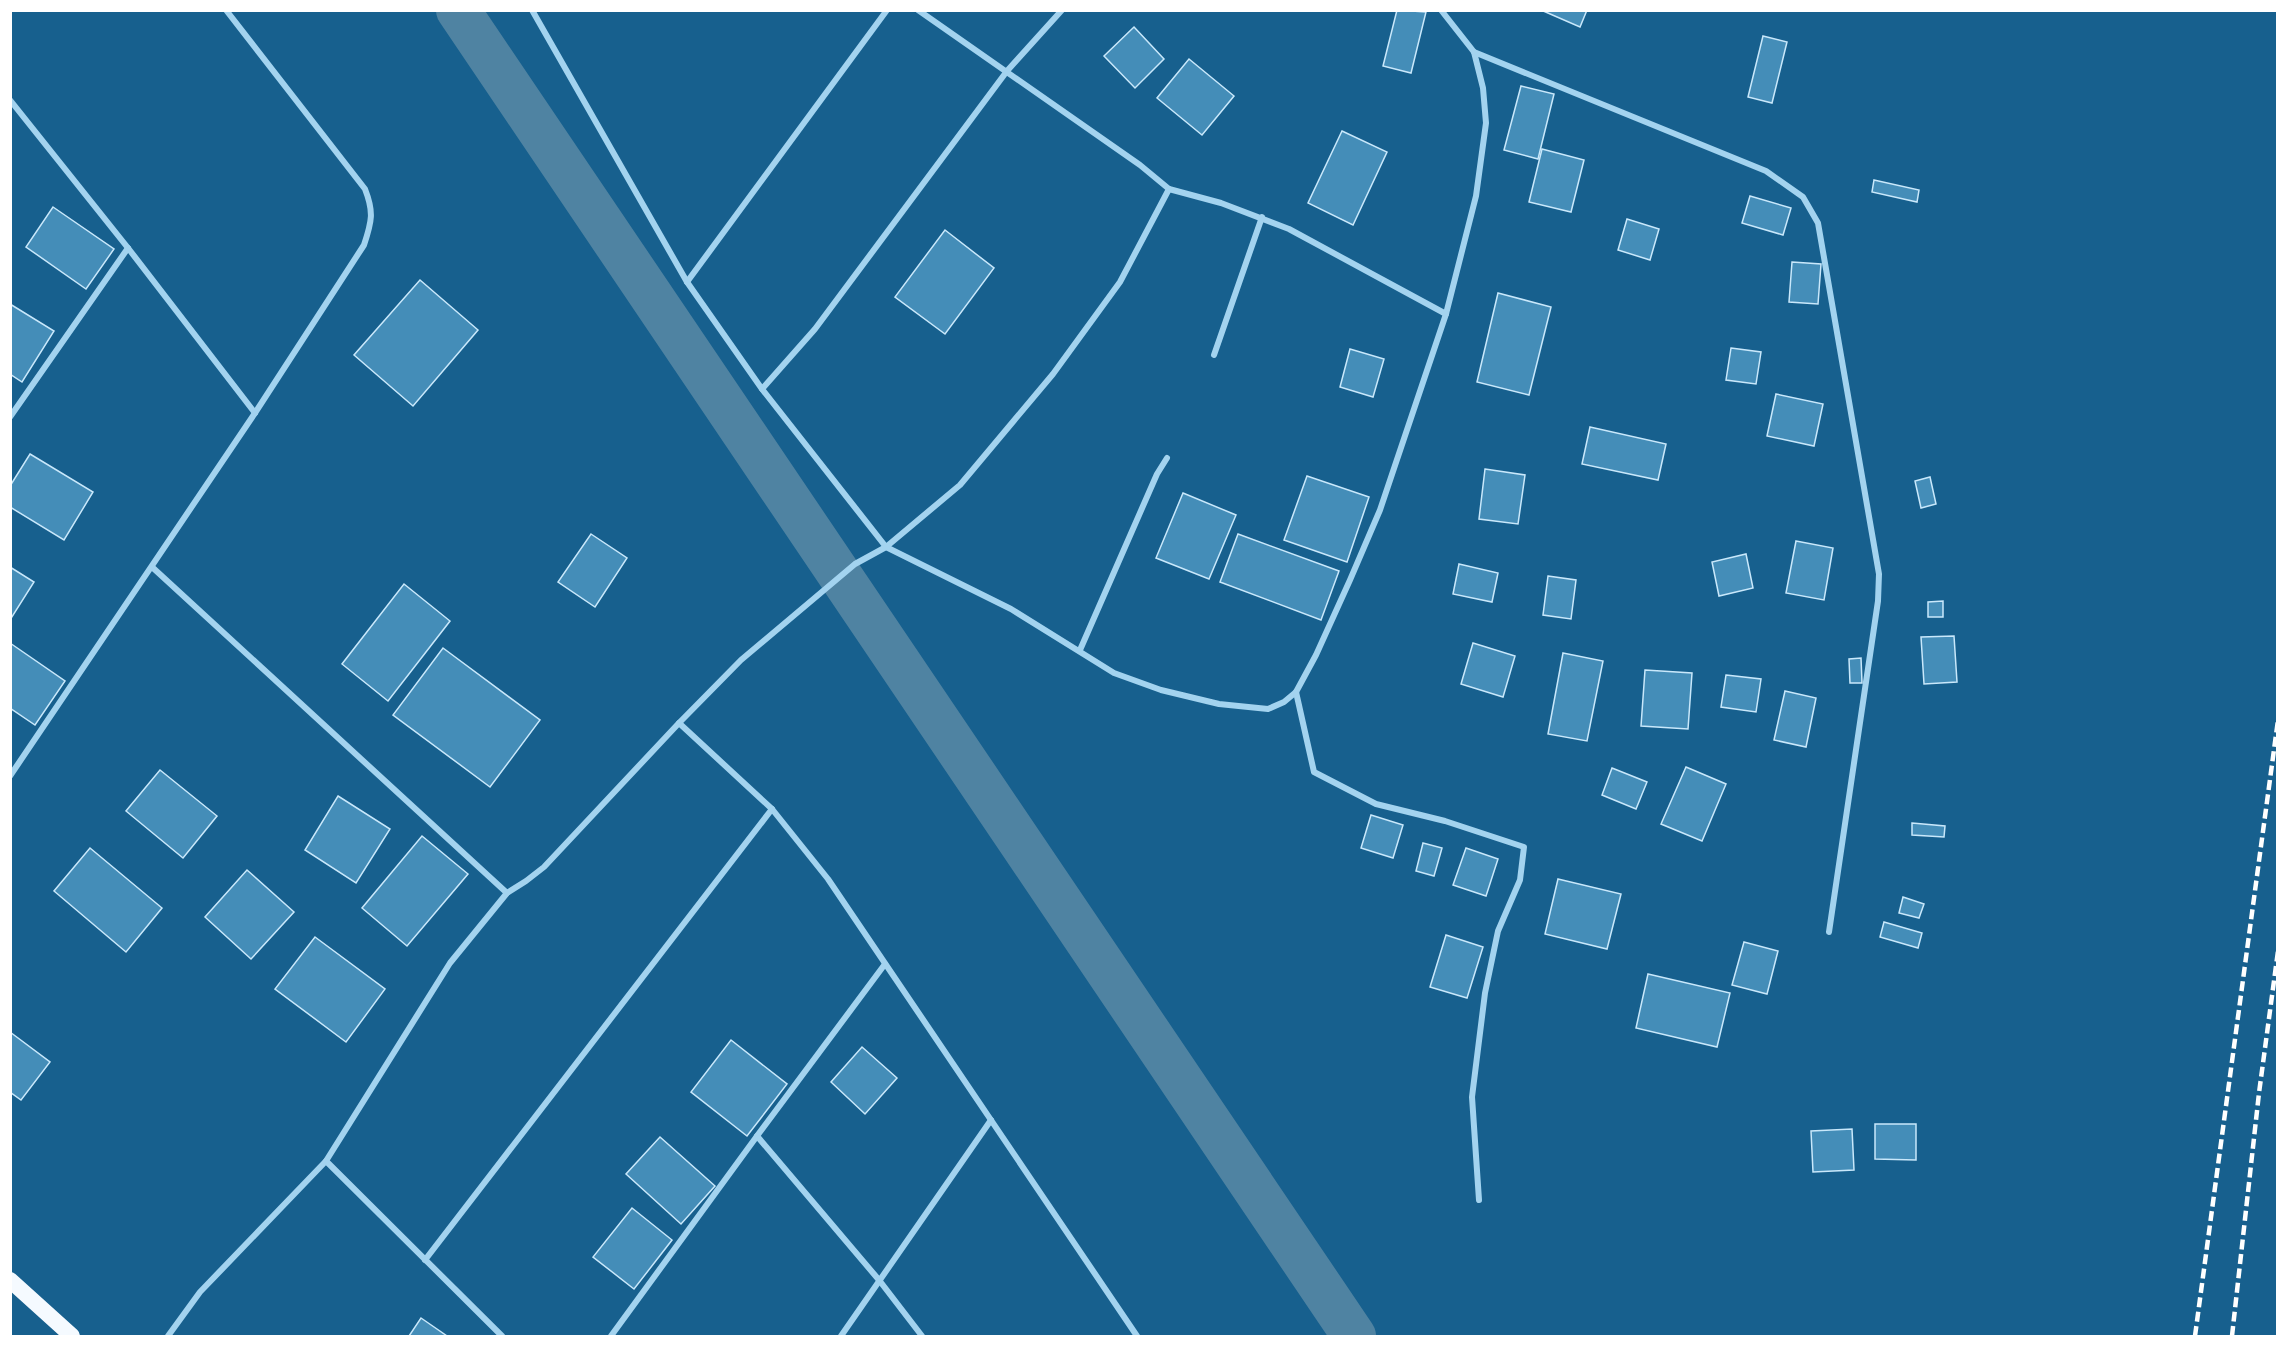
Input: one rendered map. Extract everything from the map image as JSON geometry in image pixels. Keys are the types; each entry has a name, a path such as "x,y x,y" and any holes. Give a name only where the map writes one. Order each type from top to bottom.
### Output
{"highway":[{"path":"10,1280 72,1336"}],"street":[{"path":"10,776 255,413 364,245 372,221 371,205 365,189 226,10"},
{"path":"532,10 687,282 762,389 886,547 1011,609 1114,673 1137,683 1219,704 1268,709 1277,706 1296,692 1321,644 1380,510 1446,314 1476,196 1486,123 1483,88 1474,52 1441,10"},
{"path":"687,282 887,10"},
{"path":"918,10 1140,165 1169,189 1221,203 1289,229 1446,314"},
{"path":"762,389 815,328 1007,71 1062,10"},
{"path":"1474,52 1766,171 1803,197 1818,223 1879,573 1878,601 1829,932"},
{"path":"10,100 255,413"},
{"path":"168,1336 200,1292 326,1161 450,963 507,893 544,867 741,660 855,564 886,547 960,485 1053,374 1119,282 1169,189"},
{"path":"1214,355 1262,218"},
{"path":"10,417 128,248"},
{"path":"1080,651 1157,474 1167,458"},
{"path":"152,567 507,893"},
{"path":"1296,692 1314,772 1376,804 1445,821 1524,847 1520,880 1498,930 1485,993 1472,1097 1479,1200"},
{"path":"679,723 772,809 828,879 1137,1336"},
{"path":"425,1260 772,809"},
{"path":"612,1336 885,964"},
{"path":"841,1336 990,1120"},
{"path":"757,1136 879,1280 922,1336"},
{"path":"326,1161 502,1336"}],"building":[{"path":"1397,10 1426,12 1411,73 1383,66"},
{"path":"1541,10 1587,10 1580,27"},
{"path":"1134,27 1164,59 1135,88 1104,56"},
{"path":"1763,36 1787,42 1772,103 1748,97"},
{"path":"1189,59 1234,96 1202,135 1157,98"},
{"path":"1521,86 1554,94 1538,159 1504,150"},
{"path":"1342,131 1387,152 1353,225 1308,203"},
{"path":"1542,149 1584,160 1571,212 1529,202"},
{"path":"1874,180 1919,190 1917,202 1872,192"},
{"path":"1750,196 1791,208 1783,235 1742,223"},
{"path":"53,207 114,249 86,289 26,247"},
{"path":"1627,219 1659,229 1650,260 1618,250"},
{"path":"945,230 994,268 945,334 895,297"},
{"path":"1792,262 1821,264 1818,304 1789,302"},
{"path":"420,280 478,330 413,406 354,355"},
{"path":"1498,293 1551,307 1529,395 1477,382"},
{"path":"10,304 54,331 22,382 10,374"},
{"path":"1731,348 1761,352 1756,384 1726,380"},
{"path":"1350,349 1384,359 1373,397 1340,387"},
{"path":"1776,394 1823,404 1814,446 1767,436"},
{"path":"1590,427 1666,444 1658,480 1582,464"},
{"path":"30,454 93,492 64,540 10,507 10,486"},
{"path":"1485,469 1525,475 1518,524 1479,519"},
{"path":"1307,476 1369,497 1347,562 1284,540"},
{"path":"1930,477 1936,504 1921,508 1915,481"},
{"path":"1183,493 1236,515 1209,579 1156,558"},
{"path":"591,534 627,558 595,607 558,582"},
{"path":"1238,534 1339,571 1321,620 1220,582"},
{"path":"1796,541 1833,548 1824,600 1786,593"},
{"path":"1746,554 1753,588 1719,596 1712,562"},
{"path":"1459,564 1498,573 1492,602 1453,594"},
{"path":"10,567 34,582 10,620"},
{"path":"1548,576 1576,580 1571,619 1543,615"},
{"path":"404,584 450,621 388,701 342,664"},
{"path":"1943,601 1943,617 1928,617 1928,602"},
{"path":"1954,636 1957,682 1924,684 1921,637"},
{"path":"10,643 65,681 35,725 10,708"},
{"path":"1473,643 1515,656 1503,697 1461,684"},
{"path":"443,648 540,720 490,787 393,715"},
{"path":"1563,653 1603,661 1587,741 1548,734"},
{"path":"1861,658 1862,683 1850,683 1849,659"},
{"path":"1645,670 1692,673 1688,729 1641,726"},
{"path":"1726,675 1761,679 1756,712 1721,707"},
{"path":"1785,691 1816,698 1806,747 1774,740"},
{"path":"1686,767 1726,784 1702,841 1661,824"},
{"path":"1612,768 1647,782 1636,809 1602,795"},
{"path":"160,770 217,816 183,858 126,811"},
{"path":"338,796 390,829 356,883 305,850"},
{"path":"1371,815 1403,825 1393,858 1361,848"},
{"path":"1912,823 1945,826 1944,837 1912,835"},
{"path":"422,836 468,874 407,946 362,908"},
{"path":"1423,843 1442,848 1434,876 1416,871"},
{"path":"90,848 162,908 126,952 54,891"},
{"path":"1466,848 1498,859 1486,896 1453,885"},
{"path":"247,870 294,912 251,959 205,917"},
{"path":"1558,879 1621,894 1607,949 1545,934"},
{"path":"1903,897 1924,904 1919,918 1899,913"},
{"path":"1884,922 1922,933 1918,948 1880,937"},
{"path":"1446,935 1483,947 1467,998 1430,987"},
{"path":"315,937 385,989 346,1042 275,989"},
{"path":"1744,942 1778,951 1767,994 1732,985"},
{"path":"1648,974 1730,993 1717,1047 1636,1028"},
{"path":"10,1032 50,1062 21,1100 10,1092"},
{"path":"731,1040 787,1084 747,1136 691,1092"},
{"path":"862,1047 897,1078 865,1114 831,1082"},
{"path":"1875,1124 1916,1124 1916,1160 1875,1159"},
{"path":"1852,1129 1854,1170 1813,1172 1811,1131"},
{"path":"660,1137 715,1186 681,1224 626,1174"},
{"path":"632,1208 672,1240 634,1289 593,1257"},
{"path":"421,1318 447,1336 409,1336"}],"waterway":[{"path":"458,10 1354,1336"}],"railway":[{"path":"2195,1336 2278,720"},
{"path":"2232,1336 2259,1093 2278,951"}]}
